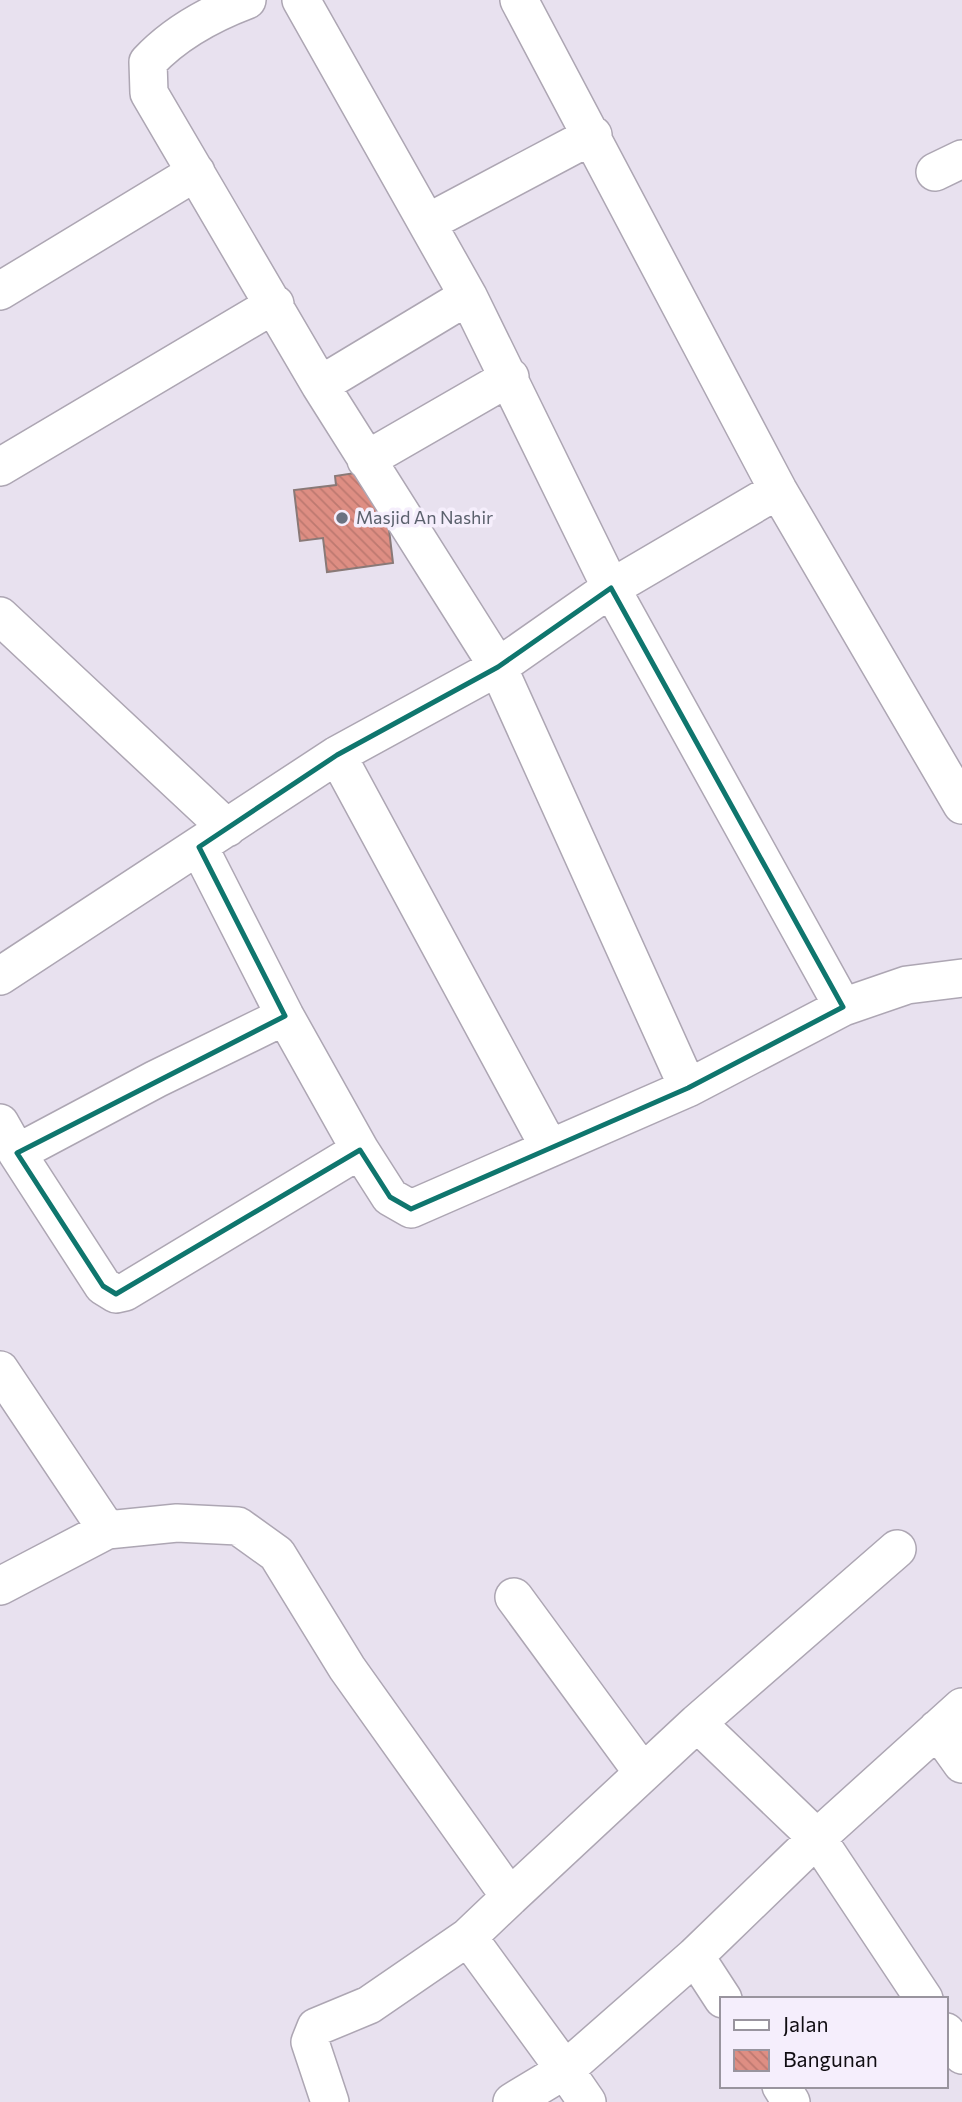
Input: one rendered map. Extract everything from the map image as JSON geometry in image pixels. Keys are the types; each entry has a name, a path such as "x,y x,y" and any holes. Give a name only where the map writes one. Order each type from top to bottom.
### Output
{"street":[{"path":"247,0 216,12 164,45 148,62 149,93 275,304 320,385 498,667 688,1088"},
{"path":"301,0 468,296 611,588 843,1007"},
{"path":"519,0 593,135 778,490 962,805"},
{"path":"427,223 593,135"},
{"path":"0,291 196,172"},
{"path":"320,385 468,296"},
{"path":"0,467 275,304"},
{"path":"366,460 510,377"},
{"path":"0,976 337,755 498,667 611,588 778,490"},
{"path":"0,616 213,838 285,1016 390,1198 411,1209 688,1088 843,1007 907,985 962,978"},
{"path":"337,755 549,1147"},
{"path":"285,1016 156,1079 9,1138 103,1286 116,1294 360,1150"},
{"path":"0,1370 107,1530"},
{"path":"0,1586 107,1530 177,1523 238,1526 277,1554 347,1668 510,1896"},
{"path":"330,2102 310,2042 317,2027 369,2005 468,1937 697,1723 897,1549"},
{"path":"514,1597 643,1773"},
{"path":"512,2102 565,2070 695,1956 817,1838 950,1718 962,1764"},
{"path":"697,1723 817,1838 923,1997"},
{"path":"468,1937 587,2102"},
{"path":"695,1956 722,1997"},
{"path":"948,2035 962,2055"}],"highlighted area":[{"path":"611,588 843,1007 688,1088 411,1209 390,1197 360,1150 116,1294 103,1286 17,1153 285,1016 199,847 337,755 498,667"}],"building":[{"name":"Masjid An Nashir","path":"368,471 385,496 393,563 327,572 323,538 300,541 294,490 336,485 335,476"}],"place":[{"name":"Masjid An Nashir","path":"342,518"}]}
